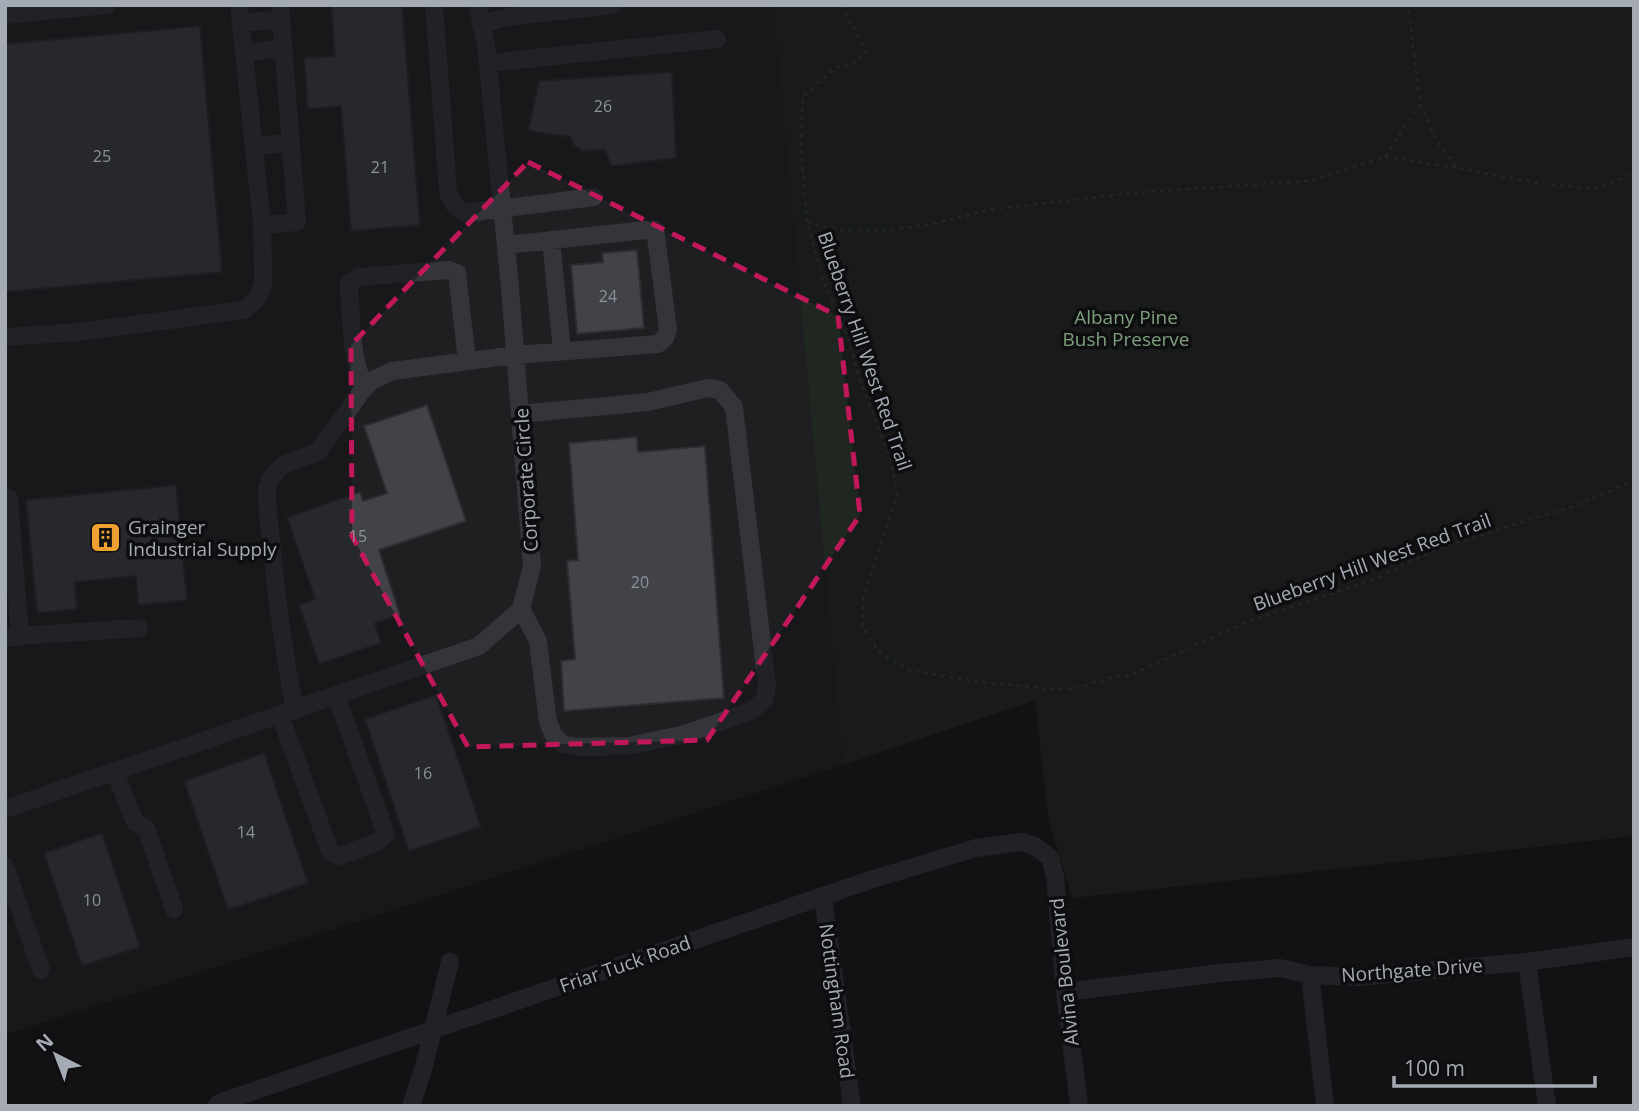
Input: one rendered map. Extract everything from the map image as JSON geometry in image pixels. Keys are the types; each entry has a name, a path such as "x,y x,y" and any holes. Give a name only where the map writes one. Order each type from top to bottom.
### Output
{"street":[{"path":"5,15 107,5"},
{"path":"434,5 448,192 451,202 466,213 594,197"},
{"name":"Corporate Circle","path":"477,5 488,64 506,245 532,566 521,609"},
{"path":"481,24 541,10 612,5"},
{"path":"5,337 79,332 244,310 257,299 263,284 262,225 240,14 281,12 297,222 262,225"},
{"path":"488,64 717,39"},
{"path":"244,53 283,48"},
{"path":"254,146 291,143"},
{"path":"336,695 387,834 378,842 339,856 330,851 288,712 267,489 271,478 283,465 318,452 329,439 346,409 371,381 392,371 516,355 658,344 665,338 668,330 655,229 506,245"},
{"path":"551,240 562,351"},
{"path":"366,387 358,374 349,288 349,283 358,277 449,270 457,273 467,361"},
{"path":"5,809 479,646 521,609 538,641 548,722 553,734 562,744 577,747 629,746 685,734 751,711 764,700 767,686 734,407 728,398 720,390 708,388 648,402 520,414"},
{"path":"5,498 9,498 13,637 139,628"},
{"path":"115,772 135,822 146,828 174,909"},
{"name":"Friar Tuck Road","path":"218,1104 870,880 976,848 1021,842 1035,846"},
{"name":"Alvina Boulevard","path":"1035,846 1050,858 1055,876 1079,1106"},
{"path":"5,866 41,970"},
{"name":"Nottingham Road","path":"823,897 852,1106"},
{"name":"Northgate Drive","path":"1065,992 1220,972 1280,968 1310,975 1357,977 1527,962 1634,947"},
{"path":"411,1106 450,962"},
{"path":"1527,962 1547,1106"},
{"path":"1310,975 1325,1106"}],"path":[{"name":"Blueberry Hill West Red Trail","path":"841,5 866,51 852,65 836,66 803,96 801,147 807,223 823,280 848,336 859,378 890,457 897,494 863,599 863,628 879,652 908,670 980,682 1051,689 1074,689 1109,678 1130,675 1246,622 1375,579 1434,550 1574,506 1634,481"},
{"path":"1408,5 1420,103 1438,143 1458,168"},
{"path":"1385,157 1420,103"},
{"path":"807,223 839,230 893,230 993,209 1155,191 1310,181 1385,157 1537,183 1595,189 1634,173"}],"highlighted area":[{"path":"528,162 838,316 860,515 707,740 468,747 352,536 351,345"}],"shaded area":[{"path":"5,5 773,5 843,765 5,1035"}],"green space":[{"name":"Albany Pine Bush Preserve","path":"773,5 1634,5 1634,836 1073,898 1049,823 1035,700 843,765"}],"building":[{"path":"331,5 402,5 420,225 351,231 341,106 308,109 304,58 335,56"},
{"path":"200,26 222,272 5,292 5,44"},
{"path":"672,72 676,158 611,166 605,150 582,151 574,145 570,137 528,131 539,81"},
{"path":"637,250 644,328 577,334 571,265 603,262 602,253"},
{"path":"427,405 466,521 379,550 400,615 375,623 381,643 319,664 299,605 315,599 287,517 360,492 363,501 387,493 364,426"},
{"path":"637,437 638,452 705,446 724,698 564,711 561,661 575,659 567,561 578,560 569,443"},
{"name":"Grainger Industrial Supply","path":"176,485 187,600 138,605 136,576 75,582 77,609 37,613 26,500"},
{"path":"436,695 481,827 409,851 365,719"},
{"path":"264,753 308,883 228,910 184,781"},
{"path":"102,833 140,947 82,966 44,853"}],"place":[{"name":"Grainger Industrial Supply","path":"105,538"}]}
